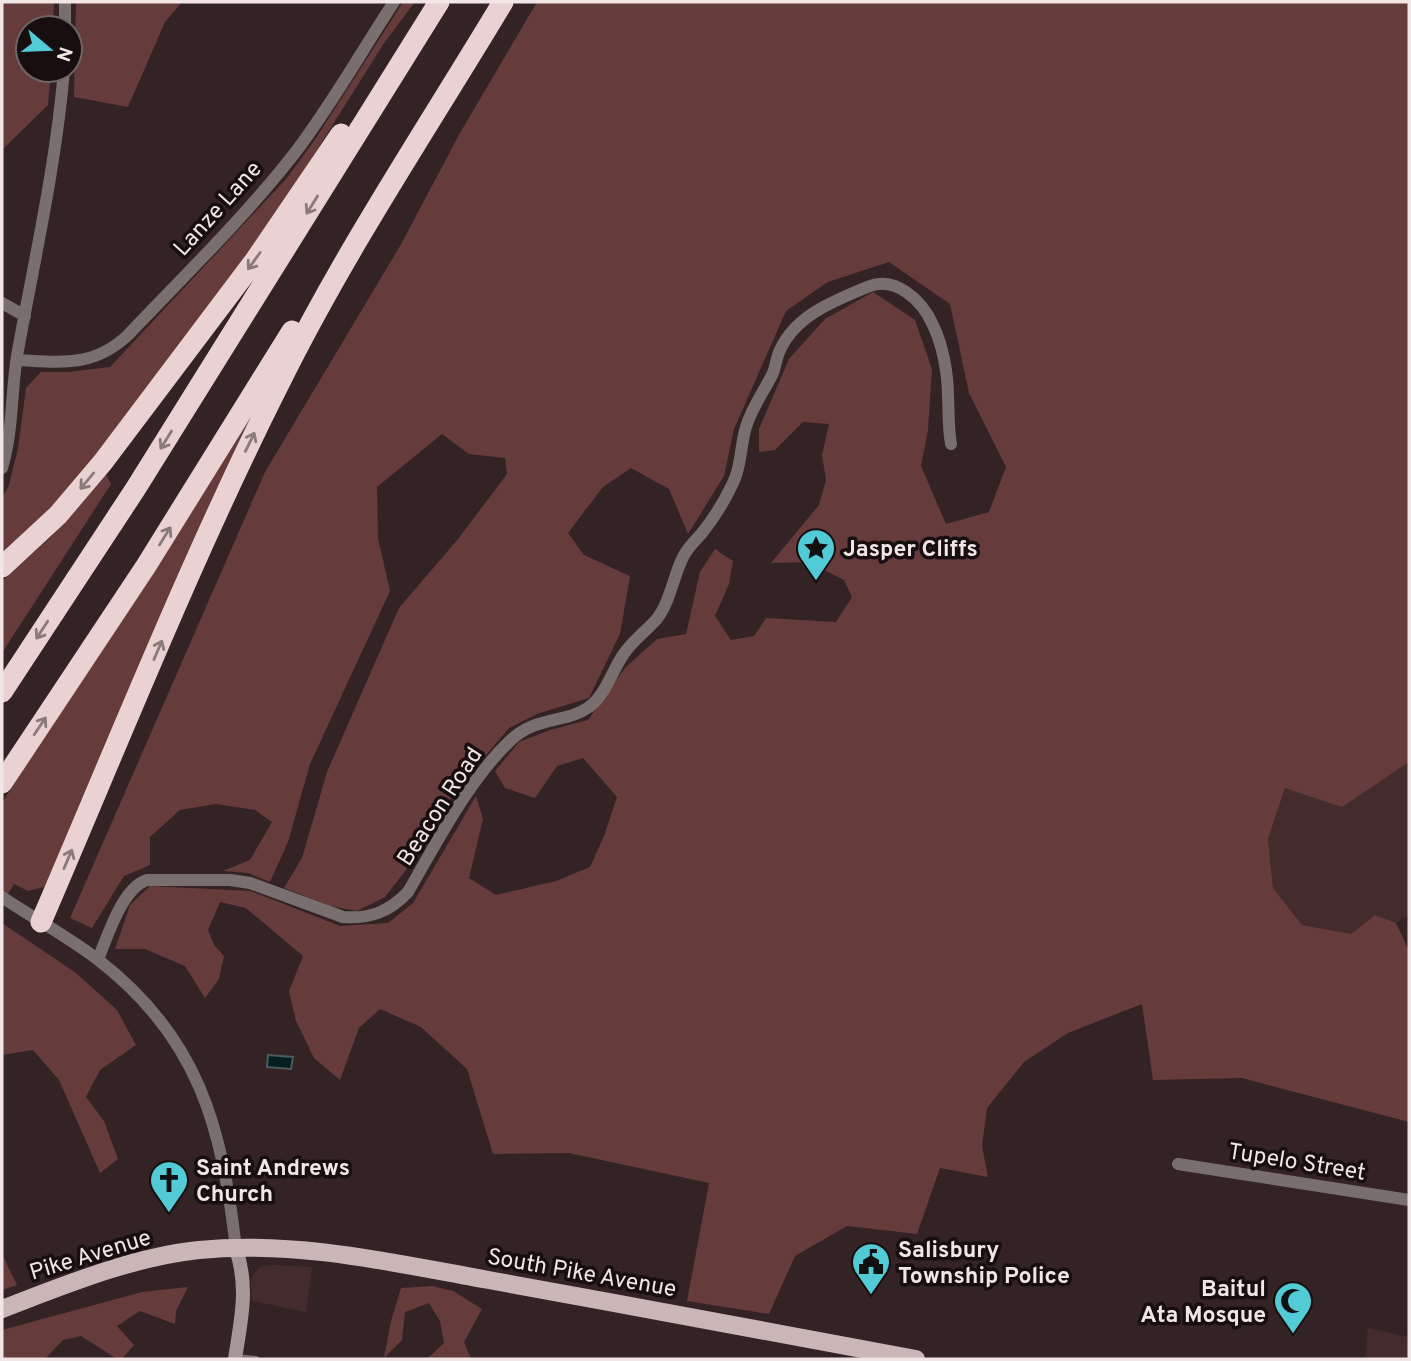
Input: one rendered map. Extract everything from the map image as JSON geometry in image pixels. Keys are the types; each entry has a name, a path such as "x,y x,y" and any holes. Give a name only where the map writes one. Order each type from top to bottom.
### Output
{"highway":[{"path":"2,568 58,514 103,462 256,259 429,2"},
{"path":"2,692 136,488 439,2"},
{"path":"2,783 146,566 496,2"},
{"path":"41,922 217,514 281,378 352,248 503,2"}],"main road":[{"name":"Pike Avenue","path":"2,1309 130,1264 199,1250 236,1249"},
{"name":"South Pike Avenue","path":"236,1249 300,1251 380,1261 916,1359"}],"street":[{"name":"Lanze Lane","path":"17,360 87,360 109,351 128,335 265,189 294,153 394,2"},
{"path":"2,468 17,360 55,148 62,84"},
{"name":"Beacon Road","path":"98,959 127,895 139,883 147,880 230,880 250,883 343,917 373,916 398,903 408,892 462,800 503,747 528,727 580,713 590,706 623,654 656,620 663,610 683,556 712,520 734,482 750,414 771,376 780,350 799,322 828,303 875,284 893,284 918,303 932,321 939,337 947,377 948,430 951,444"},
{"path":"2,303 25,316"},
{"path":"3,898 98,959 128,986 176,1041 191,1068 217,1131 224,1161 236,1249 243,1270 244,1289 235,1358"},
{"name":"Tupelo Street","path":"1178,1164 1409,1200"}],"lane":[{"path":"235,1358 256,1359"}],"shaded area":[{"path":"2,2 54,2 54,14 14,14 14,84 50,84 48,105 2,150"},
{"path":"76,2 182,2 165,22 128,107 74,97 74,84 84,84 84,14 76,14"},
{"path":"403,2 415,2 384,43 290,193 224,287 72,487 2,554 2,498 9,485 18,448 26,388 41,372 110,367 287,178 316,138"},
{"path":"537,2 1409,2 1409,762 1342,807 1285,788 1268,839 1273,888 1302,925 1351,934 1375,915 1396,923 1409,951 1409,1122 1242,1078 1153,1080 1142,1004 1068,1033 1024,1062 987,1108 982,1146 988,1177 940,1168 917,1234 847,1226 795,1256 769,1314 687,1301 709,1183 569,1153 493,1154 467,1069 421,1027 380,1009 359,1028 340,1080 314,1058 296,1021 289,991 303,956 246,908 220,902 208,930 214,945 224,956 219,979 205,998 185,966 145,949 115,949 130,905 150,886 251,891 340,926 388,923 413,903 476,796 483,819 469,878 496,895 556,881 590,867 617,797 583,758 557,766 535,798 505,788 495,771 519,742 588,720 625,668 657,639 686,634 700,572 715,549 733,561 729,584 715,616 731,640 754,636 766,618 836,622 852,597 844,580 808,562 771,563 819,505 826,480 822,455 829,424 803,422 775,450 759,452 759,429 789,359 825,319 873,292 915,320 932,369 928,430 921,466 946,524 989,512 1006,467 969,393 950,304 889,262 828,282 786,311 734,429 724,476 688,534 669,489 631,468 603,487 568,533 584,555 630,576 620,634 589,698 537,714 509,728 454,793 416,857 385,897 357,911 330,906 284,888 302,858 327,772 399,608 458,539 507,474 505,458 469,454 442,434 377,487 378,538 390,591 310,764 288,842 270,882 248,873 223,871 250,860 272,822 255,810 216,804 180,810 150,837 150,865 124,876 92,928 70,918 265,472 400,246 460,133"},
{"path":"250,408 255,411 215,492 53,874 44,887 28,891 14,884 2,904 2,803"},
{"path":"106,474 111,484 2,653 2,581 53,535"},
{"path":"1409,762 1409,916 1396,923 1375,915 1351,934 1302,925 1273,888 1268,839 1285,788 1377,782"},
{"path":"2,923 76,973 117,1010 136,1045 100,1070 86,1097 104,1121 118,1159 100,1173 59,1080 33,1050 2,1055"},
{"path":"2,1254 17,1285 2,1290"},
{"path":"261,1266 312,1267 306,1312 252,1301 253,1275"},
{"path":"432,1286 453,1291 482,1309 464,1342 471,1359 427,1359 444,1343 440,1321 429,1303 405,1312 402,1340 384,1358 401,1288"},
{"path":"188,1287 176,1311 175,1324 140,1311 117,1326 134,1345 122,1359 117,1359 81,1336 63,1340 45,1359 2,1359 2,1330 142,1292"},
{"path":"1368,1328 1409,1337 1409,1359 1365,1359"}],"water":[{"path":"268,1055 293,1057 291,1069 267,1067"}],"place":[{"name":"Jasper Cliffs","path":"816,582"},
{"name":"Saint Andrews Church","path":"169,1214"},
{"name":"Salisbury Township Police","path":"871,1296"},
{"name":"Baitul Ata Mosque","path":"1293,1335"}]}
